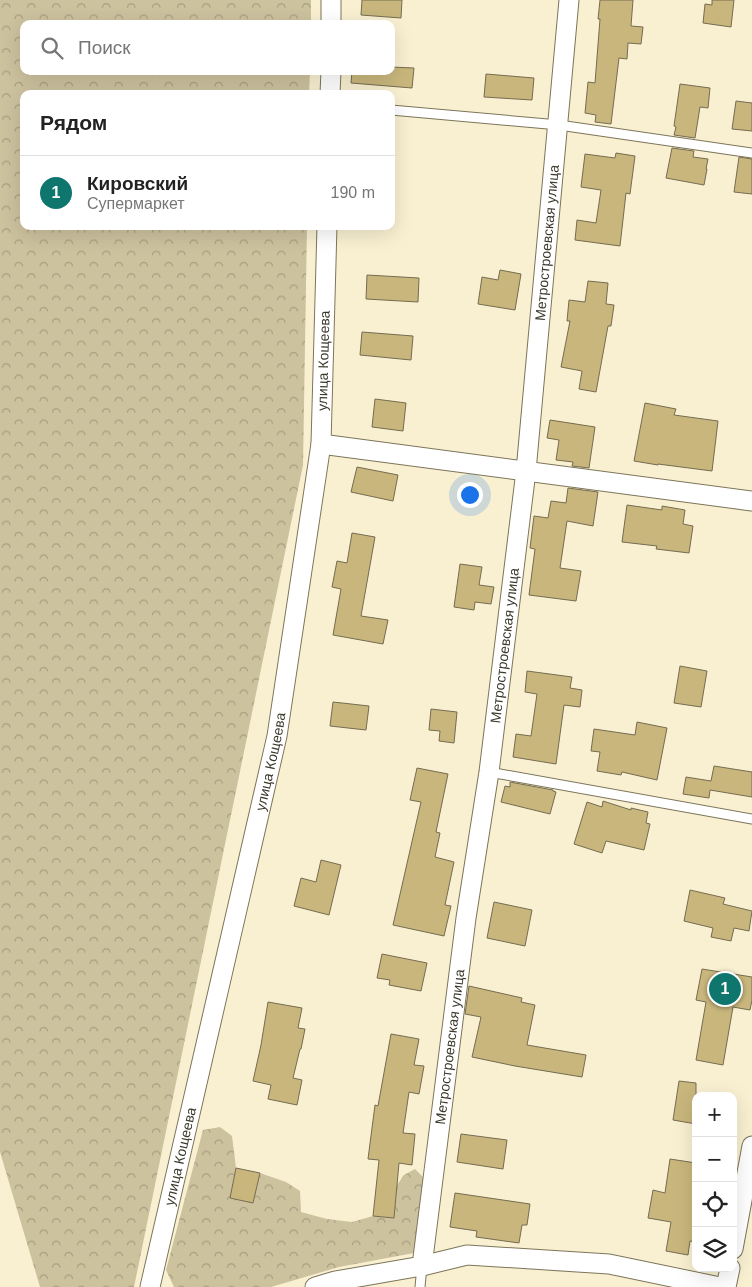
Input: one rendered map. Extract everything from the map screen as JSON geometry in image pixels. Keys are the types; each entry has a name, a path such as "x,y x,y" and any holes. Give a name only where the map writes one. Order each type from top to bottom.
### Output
{"street":[{"path":"331,20 332,0"},
{"name":"Метростроевская улица","path":"422,1266 466,918 488,772 526,471 569,0"},
{"path":"330,90 331,75"},
{"name":"улица Кощеева","path":"150,1287 277,736 321,444 327,230"},
{"path":"321,444 752,501"},
{"path":"737,1227 752,1146"},
{"path":"315,1287 335,1281 422,1266 467,1255 609,1264 720,1287"},
{"path":"726,1287 729,1272"}],"lane":[{"path":"395,110 559,125 752,154"},
{"path":"488,772 752,819"},
{"name":"Метростроевская улица","path":"420,1287 422,1266"}],"green space":[{"path":"0,0 311,0 311,20 20,20 20,75 310,75 309,90 20,90 20,230 307,230 303,465 134,1287 40,1287 0,1152"},
{"path":"220,1127 232,1136 236,1168 230,1198 253,1203 260,1173 286,1182 300,1191 301,1212 327,1219 352,1222 373,1216 394,1218 397,1185 404,1175 415,1169 424,1178 414,1253 339,1267 271,1287 174,1287 166,1270 203,1130"}],"building":[{"path":"362,0 402,0 401,18 361,15"},
{"path":"600,0 633,0 631,26 643,27 641,44 628,43 627,59 619,58 611,124 595,122 596,115 585,113 588,82 595,83"},
{"path":"712,0 734,0 731,27 703,23 705,4 712,5"},
{"path":"395,67 414,68 412,88 351,83 352,75 395,75"},
{"path":"486,74 534,78 532,100 484,97"},
{"path":"680,84 710,88 708,108 700,107 695,138 674,135"},
{"path":"736,101 752,103 752,131 732,129"},
{"path":"672,148 694,151 693,157 708,159 704,185 666,178"},
{"path":"616,153 635,156 630,194 626,193 620,246 575,240 577,220 596,223 601,190 581,187 585,154 615,158"},
{"path":"739,157 752,159 752,194 734,192"},
{"path":"500,270 521,274 515,310 478,304 482,277 498,280"},
{"path":"367,275 419,278 418,302 366,299"},
{"path":"588,281 608,283 606,304 614,305 611,326 608,326 596,392 579,389 582,371 561,367 570,321 567,321 569,300 585,302"},
{"path":"362,332 413,336 411,360 360,355"},
{"path":"375,399 406,403 403,431 372,427"},
{"path":"645,403 676,409 674,415 718,421 712,471 634,461"},
{"path":"550,420 595,427 589,468 572,466 573,462 556,460 559,440 547,438"},
{"path":"357,467 398,475 393,501 351,492"},
{"path":"568,488 598,492 593,526 567,521 560,568 581,571 576,601 529,595 535,549 530,548 534,516 548,518 551,501 566,503"},
{"path":"627,505 662,510 662,506 685,510 683,524 693,526 689,553 656,549 657,546 622,542"},
{"path":"352,533 375,537 361,616 388,620 383,644 333,635 341,589 332,587 337,561 347,563"},
{"path":"460,564 482,567 479,585 494,587 491,604 475,602 474,610 454,607"},
{"path":"680,666 707,671 701,707 674,703"},
{"path":"527,671 572,677 570,688 582,690 580,707 564,705 556,764 513,757 516,734 531,736 537,694 525,692"},
{"path":"333,702 369,706 366,730 330,726"},
{"path":"431,709 457,712 454,743 439,741 440,731 429,730"},
{"path":"637,722 667,728 657,780 622,772 621,775 597,771 600,752 591,751 594,729 635,735"},
{"path":"714,766 752,772 752,797 710,790 709,798 683,794 686,777 711,781"},
{"path":"417,768 448,774 436,832 440,833 435,857 454,862 445,905 451,906 444,936 393,925 421,802 410,800"},
{"path":"510,782 556,792 550,814 501,802 505,786 510,787"},
{"path":"603,801 631,810 631,808 648,812 646,823 650,824 644,850 606,841 602,853 574,844 587,802 602,807"},
{"path":"321,860 341,865 329,915 294,906 301,878 316,882"},
{"path":"690,890 725,898 723,904 752,911 749,931 734,928 731,941 711,937 713,928 684,921"},
{"path":"494,902 532,910 525,946 487,938"},
{"path":"382,954 427,963 421,991 389,985 390,980 377,978"},
{"path":"702,969 752,977 750,1010 733,1007 723,1065 696,1060 706,1002 696,1000"},
{"path":"469,986 522,998 521,1002 535,1005 527,1045 586,1055 582,1077 472,1057 481,1017 465,1014"},
{"path":"268,1002 302,1008 298,1028 305,1029 293,1078 302,1080 297,1105 268,1099 271,1085 253,1081"},
{"path":"391,1034 419,1039 414,1065 424,1066 419,1094 409,1092 403,1133 415,1134 412,1165 399,1163 394,1218 373,1216 379,1160 368,1159 375,1105 378,1106"},
{"path":"679,1081 696,1083 696,1092 692,1092 692,1123 673,1120"},
{"path":"461,1134 507,1140 503,1169 457,1162"},
{"path":"670,1159 692,1162 692,1241 690,1241 688,1255 666,1251 671,1222 648,1218 653,1190 665,1193"},
{"path":"236,1168 260,1173 253,1203 230,1198"},
{"path":"455,1193 530,1204 527,1225 522,1225 519,1243 476,1237 477,1231 450,1227"}],"place":[{"name":"Кировский","path":"725,989"}]}
